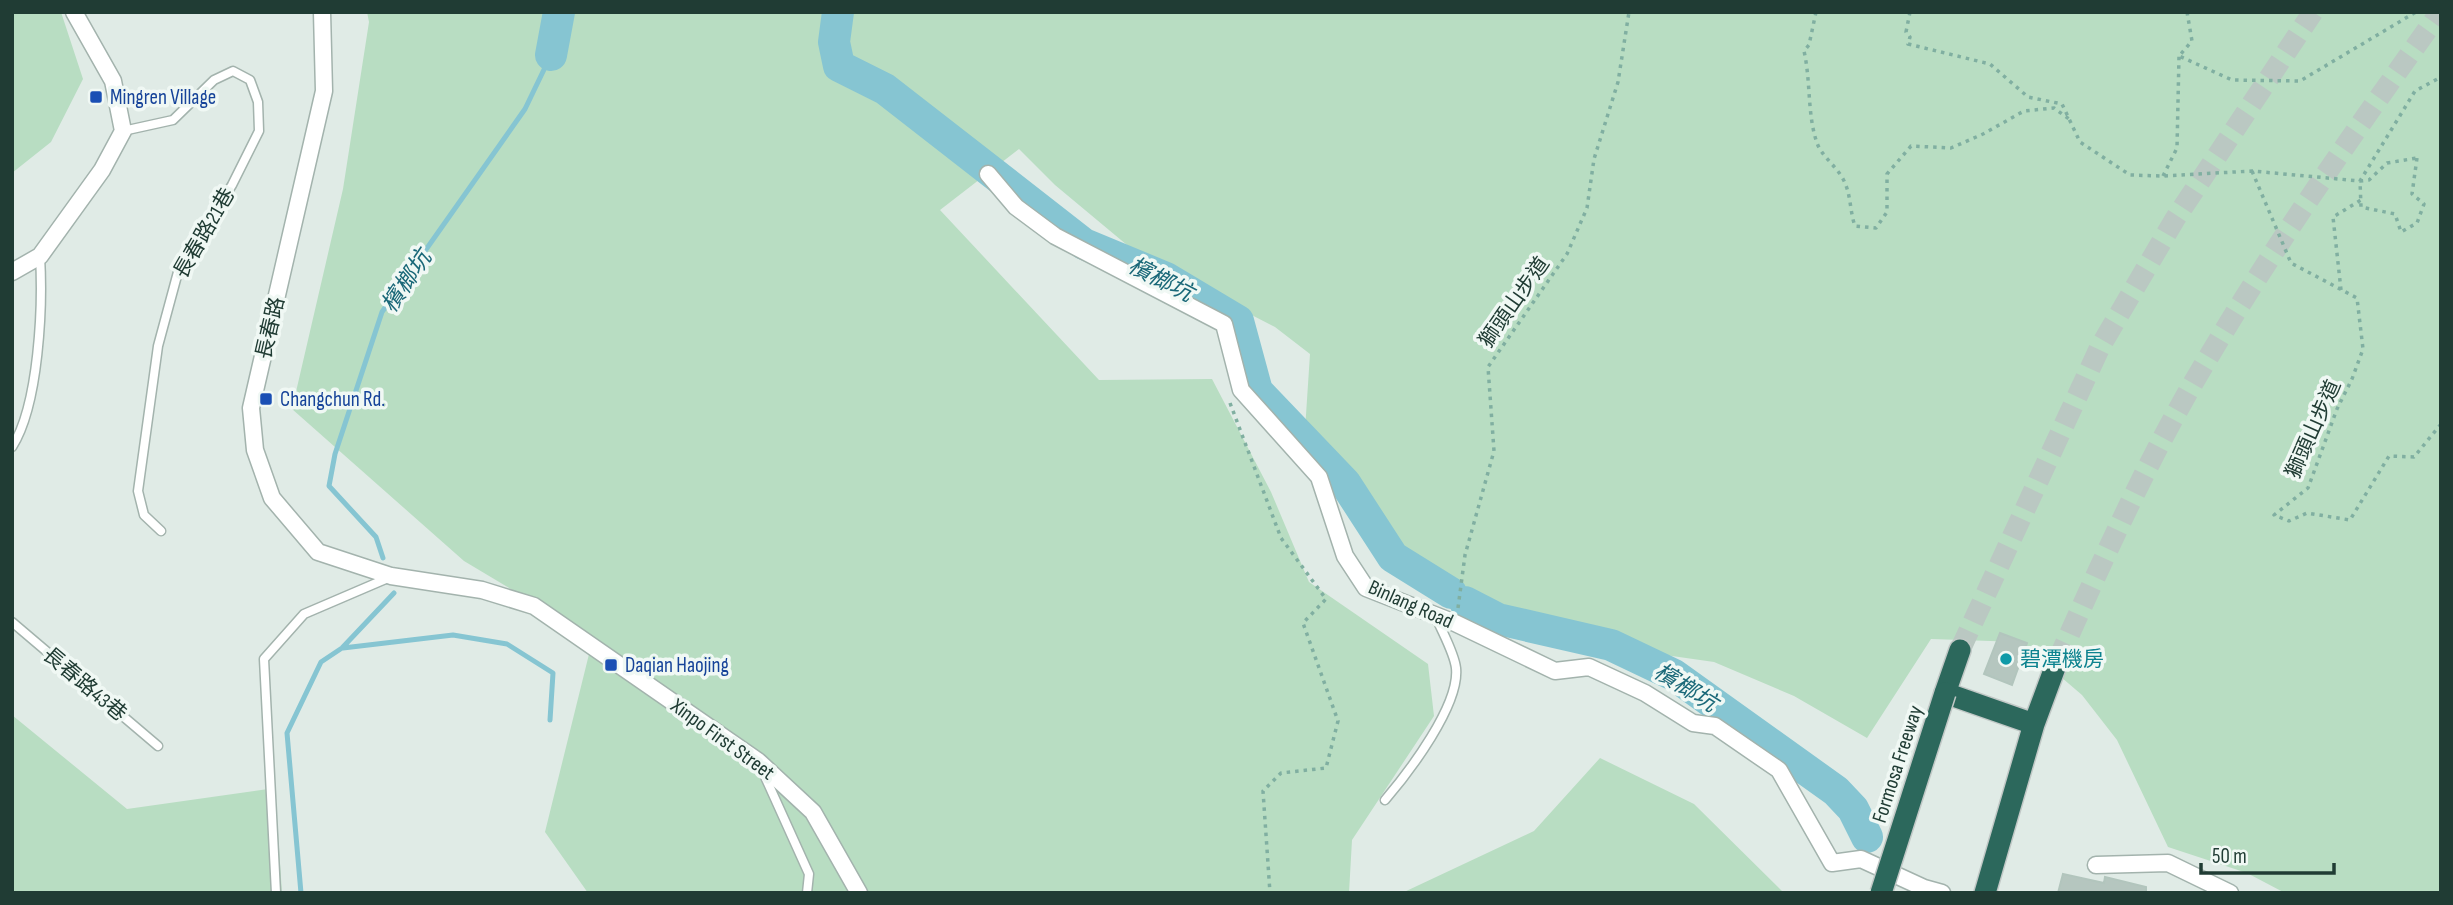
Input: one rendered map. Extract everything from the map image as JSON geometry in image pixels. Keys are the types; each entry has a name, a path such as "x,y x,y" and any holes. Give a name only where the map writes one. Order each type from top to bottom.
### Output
{"highway":[{"name":"Formosa Freeway","path":"1881,893 1960,650"},
{"path":"1985,893 2034,724 2057,662"},
{"path":"1945,693 2034,724"}],"street":[{"path":"12,272 40,256 102,170 123,131 113,81 74,12"},
{"name":"長春路","path":"322,12 324,91 251,408 255,450 272,498 318,552 391,576"},
{"name":"Binlang Road","path":"988,174 1016,207 1055,236 1224,324 1241,390 1319,477 1345,556 1366,588 1455,623 1555,671 1588,667 1645,692 1693,723 1715,726 1779,770 1832,863 1861,859 1924,888 1942,893"},
{"name":"Xinpo First Street","path":"391,576 482,590 534,606 758,761 813,812 859,893"},
{"path":"2096,865 2168,863 2230,893"}],"lane":[{"name":"長春路21巷","path":"123,131 173,120 214,80 233,71 250,80 258,102 259,131 232,185 178,272 158,346 138,491 144,515 161,531"},
{"path":"12,447 26,420 28,407 42,301 40,256"},
{"path":"276,893 264,659 304,614 391,576"},
{"path":"1385,800 1415,759 1453,692 1456,667 1436,617"},
{"name":"長春路43巷","path":"12,622 158,746"},
{"path":"758,761 809,874 807,893"}],"path":[{"name":"獅頭山步道","path":"1457,614 1465,555 1494,451 1488,367 1567,254 1587,208 1594,159 1618,82 1629,12"},
{"path":"1816,12 1809,46 1804,51 1811,81 1810,108 1818,146 1846,184 1855,226 1876,228 1887,212 1887,174 1911,146 1951,148 2024,111 2054,108 2071,120"},
{"path":"1910,12 1908,44 1990,64 2028,97 2062,104 2080,142 2130,174 2162,176 2252,171 2360,181 2369,180 2387,163 2417,158 2412,194 2424,204 2417,223 2402,232 2395,214 2361,207 2360,181 2415,91 2441,77"},
{"path":"2162,176 2177,148 2179,56 2192,41 2187,12"},
{"path":"2179,56 2232,80 2300,81 2416,12"},
{"name":"獅頭山步道","path":"2252,171 2291,263 2357,298 2363,349 2308,488 2274,514 2289,521 2307,513 2350,520 2389,456 2414,457 2441,424"},
{"path":"2341,290 2333,217 2361,200"},
{"path":"1226,391 1281,538 1326,599 1303,623 1338,721 1326,768 1281,773 1263,791 1270,893"}],"green space":[{"path":"12,12 61,12 83,79 51,142 12,173"},
{"path":"367,12 2441,12 2441,893 2285,893 2247,873 2168,847 2117,740 2082,695 2020,642 1931,639 1867,738 1794,696 1714,662 1609,647 1422,592 1305,430 1310,354 1275,327 1145,260 1055,185 1019,149 940,210 1099,380 1212,379 1271,492 1309,582 1428,664 1434,716 1352,840 1349,893 588,893 545,832 593,638 464,561 292,409 343,189 369,22"},
{"path":"12,715 127,809 275,788 282,893 12,893"},
{"path":"1600,758 1694,804 1784,893 1402,893 1534,831"}],"building":[{"name":"碧潭機房","path":"2000,633 2027,643 2012,685 1984,674"},
{"path":"2063,874 2104,883 2105,877 2146,887 2146,893 2058,893"}],"waterway":[{"name":"檳榔坑","path":"551,55 559,12"},
{"name":"檳榔坑","path":"838,12 834,42 839,66 885,89 1084,244 1166,278 1238,321 1257,391 1345,483 1393,557 1451,593"},
{"name":"檳榔坑","path":"383,558 376,537 329,486 335,454 382,312 525,109 551,55"},
{"name":"檳榔坑","path":"301,893 287,733 321,662 342,648 394,593"},
{"name":"檳榔坑","path":"1465,602 1498,619 1611,645 1674,675 1836,791 1853,809 1867,837"},
{"path":"343,648 453,635 507,644 553,673 550,720"}],"tunnel":[{"path":"1960,650 2100,347 2175,219 2313,12"},
{"path":"2057,662 2143,476 2229,322 2347,143 2440,12"}],"place":[{"name":"Mingren Village","path":"96,97"},
{"name":"Changchun Rd.","path":"266,399"},
{"name":"碧潭機房","path":"2006,659"},
{"name":"Daqian Haojing","path":"611,665"}]}
